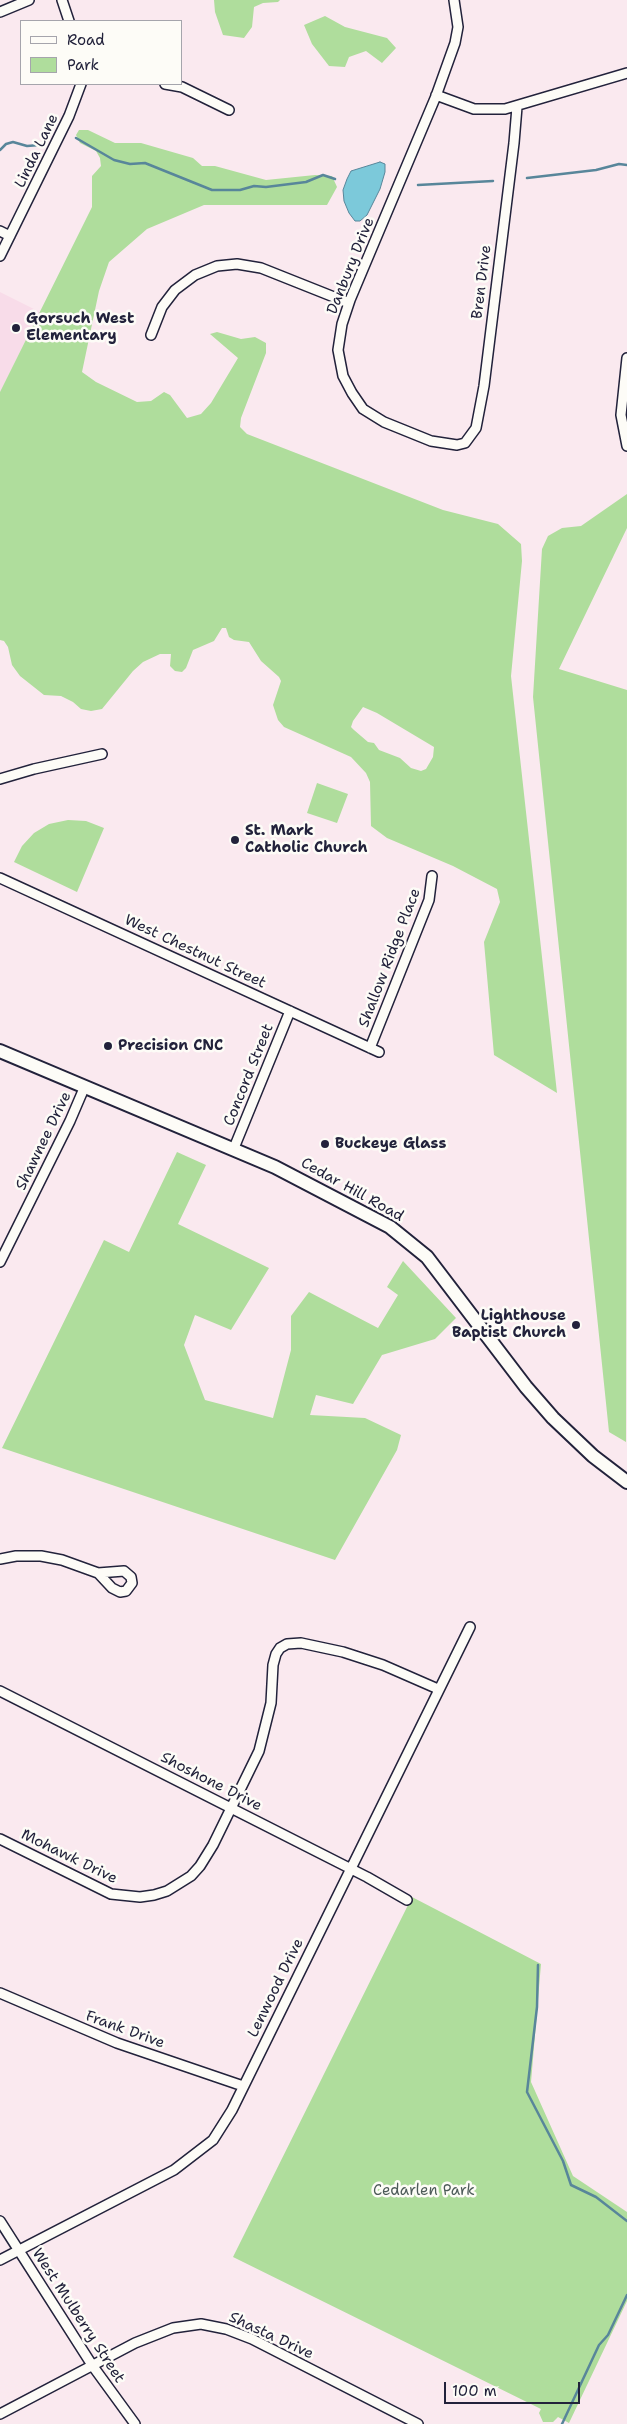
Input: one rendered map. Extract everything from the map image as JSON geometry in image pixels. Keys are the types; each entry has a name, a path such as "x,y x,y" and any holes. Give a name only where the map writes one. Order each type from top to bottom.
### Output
{"main road":[{"name":"Cedar Hill Road","path":"0,1051 234,1148 312,1184 390,1227 417,1248 444,1278 526,1388 574,1439 623,1479"}],"street":[{"path":"0,12 29,0"},
{"path":"62,0 69,20"},
{"name":"Danbury Drive","path":"452,444 431,441 384,422 363,409 343,376 338,350 342,324 349,303 436,95 455,43 458,27 454,0"},
{"path":"436,95 481,110 516,107 627,73"},
{"name":"Linda Lane","path":"0,256 70,116 81,85"},
{"path":"170,85 193,91 229,110"},
{"name":"Bren Drive","path":"452,444 457,445 465,442 476,428 482,399 514,143 516,107"},
{"path":"0,231 10,236"},
{"path":"152,335 162,307 175,290 195,275 217,266 237,264 261,268 349,303"},
{"path":"627,358 621,415 627,446"},
{"path":"0,779 28,770 102,754"},
{"name":"Shallow Ridge Place","path":"370,1048 429,900 432,876"},
{"name":"West Chestnut Street","path":"0,878 379,1052"},
{"name":"Concord Street","path":"234,1148 290,1011"},
{"name":"Shawnee Drive","path":"0,1262 70,1121 85,1086"},
{"path":"0,1560 16,1556 41,1556 62,1560 98,1573"},
{"name":"Lenwood Drive","path":"0,2260 174,2170 213,2140 224,2124 470,1627"},
{"name":"Mohawk Drive","path":"0,1839 111,1894 140,1897 154,1896 179,1884 200,1866 232,1808 262,1740 270,1703 276,1654 287,1644 301,1643 343,1652 383,1665 438,1689"},
{"name":"Shoshone Drive","path":"0,1691 351,1868 407,1900"},
{"name":"Frank Drive","path":"0,1993 117,2043 243,2086"},
{"name":"West Mulberry Street","path":"0,2221 92,2365 135,2424"},
{"name":"Shasta Drive","path":"0,2414 135,2342 186,2324 213,2325 252,2339 418,2424"}],"shaded area":[{"name":"Gorsuch West Elementary","path":"0,292 40,312 0,392"}],"green space":[{"path":"214,0 280,0 278,2 263,3 254,7 252,27 244,38 223,35 215,12"},
{"path":"325,16 345,27 387,38 396,48 382,63 366,51 349,57 345,67 329,66 312,44 304,25"},
{"path":"79,130 88,130 115,143 141,143 193,158 202,166 215,166 266,180 315,175 332,176 337,187 327,205 204,205 147,229 109,262 99,291 82,372 96,382 137,402 151,401 164,392 170,395 187,418 201,414 211,403 238,358 210,334 217,332 241,339 255,337 266,343 266,353 241,418 240,427 247,434 443,510 498,524 521,544 522,561 511,676 557,1093 494,1055 484,942 500,902 497,889 453,866 387,838 371,826 370,782 366,773 351,757 284,727 278,720 273,705 281,681 261,661 249,642 234,640 229,637 226,628 222,628 214,641 193,650 186,668 182,672 175,671 170,666 171,654 160,654 143,662 133,671 102,709 91,711 81,709 73,702 61,696 44,695 20,676 12,665 8,647 4,641 0,640 0,392 92,207 92,176 101,166 100,158 96,151 80,143 76,135","holes":["363,707 377,713 434,747 433,757 426,769 421,771 411,768 400,758 379,750 374,743 368,742 351,727"]},
{"path":"627,494 627,528 559,669 627,690 626,1442 609,1432 533,697 542,549 548,536 562,528 581,526"},
{"path":"317,783 348,794 337,823 307,813"},
{"path":"68,820 86,821 104,828 77,892 14,862 22,846 34,833 49,824"},
{"path":"177,1152 206,1165 178,1224 269,1268 231,1330 195,1315 184,1345 205,1400 273,1418 291,1350 291,1316 309,1292 378,1328 398,1295 387,1287 403,1261 456,1318 435,1339 382,1355 353,1404 316,1395 310,1415 365,1418 401,1435 397,1450 335,1560 2,1448 104,1240 129,1252"},
{"name":"Cedarlen Park","path":"412,1897 541,1964 531,2082 573,2176 627,2212 627,2301 569,2423 558,2417 553,2422 543,2422 539,2413 541,2409 233,2257"}],"water":[{"path":"380,162 385,164 385,172 380,189 367,215 360,221 355,221 344,201 343,190 347,179 351,171"}],"waterway":[{"path":"76,138 114,160 130,164 145,163 212,190 240,190 254,186 266,187 306,182 323,175 335,179"},
{"path":"0,150 6,144 13,142 27,146 40,145"},
{"path":"527,178 596,170 619,164 627,165"},
{"path":"418,185 493,181"},
{"path":"538,1965 537,2007 527,2092 563,2161 571,2185 596,2197 627,2221"},
{"path":"562,2424 599,2345 608,2335 627,2295"}],"place":[{"name":"Gorsuch West Elementary","path":"16,328"},
{"name":"St. Mark Catholic Church","path":"235,840"},
{"name":"Precision CNC","path":"108,1046"},
{"name":"Buckeye Glass","path":"325,1144"},
{"name":"Lighthouse Baptist Church","path":"576,1325"}]}
